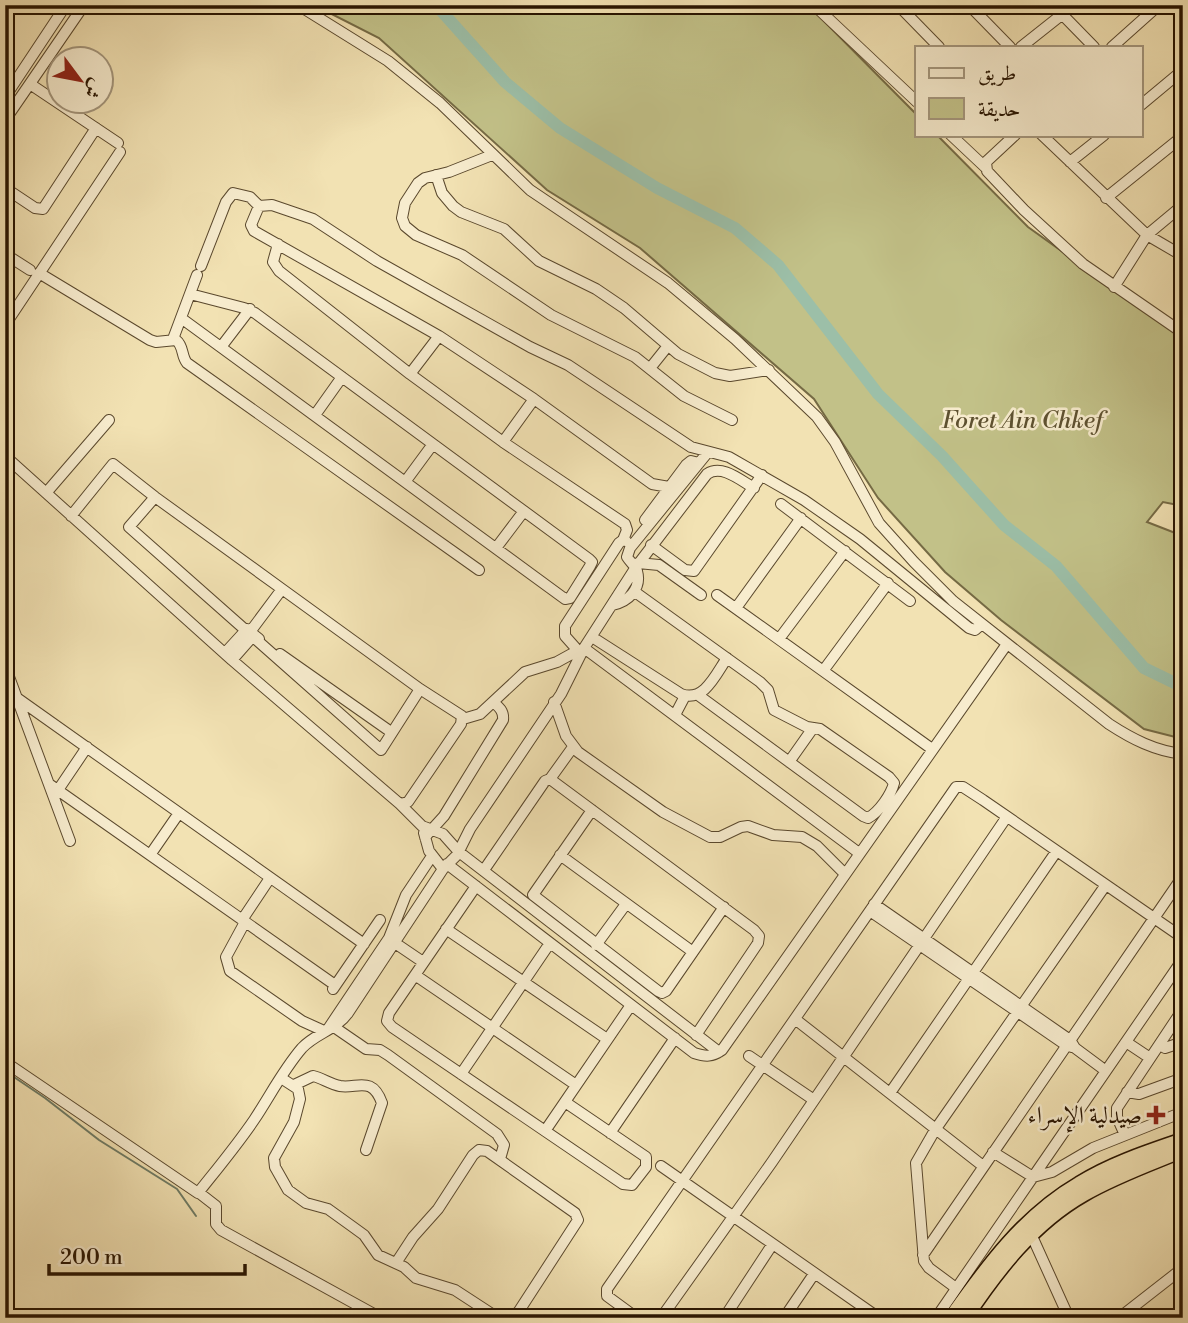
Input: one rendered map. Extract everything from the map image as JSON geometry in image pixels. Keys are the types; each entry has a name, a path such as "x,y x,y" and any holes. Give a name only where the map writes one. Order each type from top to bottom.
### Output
{"highway":[{"path":"951,1318 1009,1241 1058,1198 1108,1169 1183,1140"},
{"path":"965,1318 1006,1261 1031,1234 1082,1195 1123,1174 1183,1150"}],"street":[{"path":"5,97 66,5"},
{"path":"5,120 84,5"},
{"path":"298,5 388,61 440,103 492,155 544,200 680,292 769,370 805,404 826,429 887,533 953,601 1109,724 1152,747 1183,754"},
{"path":"814,5 915,101"},
{"path":"898,5 938,46"},
{"path":"969,5 1009,46"},
{"path":"1053,5 1093,46"},
{"path":"1022,46 1074,5"},
{"path":"1113,46 1159,5"},
{"path":"1142,104 1183,70"},
{"path":"5,324 34,271 119,147 96,128 30,84"},
{"path":"5,188 35,208 43,209 96,128"},
{"path":"952,136 1064,248 1114,287 1183,333"},
{"path":"985,167 986,162 1014,136"},
{"path":"1043,136 1147,235 1183,256"},
{"path":"1070,162 1103,136"},
{"path":"1106,198 1183,136"},
{"path":"492,155 418,183 405,203 402,218 410,231 462,255 551,315 617,346 651,367 684,396 733,420"},
{"path":"436,175 442,193 461,212 504,229 539,261 596,289 624,308 667,347 697,365 730,376 769,370"},
{"path":"173,339 229,196 233,193 242,194 259,205 272,205 313,219 377,261 530,347 568,365 691,447 729,457 804,500 860,539 970,628 975,630 982,624"},
{"path":"259,205 252,229 439,336 534,399 652,484 669,487"},
{"path":"1114,287 1147,235 1183,205"},
{"path":"278,244 273,262 276,268 503,442 625,524 627,557 637,565 659,565 701,595"},
{"path":"5,254 150,340 156,342 173,339 180,343 187,363 479,570"},
{"path":"190,294 250,309 590,560 586,584 565,626 565,636 581,651 675,715 859,853"},
{"path":"221,347 250,309"},
{"path":"181,318 566,600 586,584 627,542 708,452"},
{"path":"411,374 439,336"},
{"path":"651,367 667,347"},
{"path":"314,415 342,377"},
{"path":"503,442 534,399"},
{"path":"46,493 109,420"},
{"path":"405,482 433,444"},
{"path":"5,456 400,804 422,826 432,856 476,886 694,1053 703,1056 719,1052 859,853 887,806 932,749 1007,643"},
{"path":"627,542 689,462 699,463"},
{"path":"71,516 113,464 463,719 476,717 525,672 581,651"},
{"path":"198,1192 254,1121 303,1047 348,1013 445,867 459,852 470,829 573,674 581,651 651,545 710,471 720,470 754,488"},
{"path":"651,545 685,570 694,571 762,475"},
{"path":"652,484 660,500"},
{"path":"155,497 129,527 250,632 391,732"},
{"path":"781,504 909,601"},
{"path":"496,548 524,511"},
{"path":"736,608 801,518"},
{"path":"779,639 845,551"},
{"path":"612,605 626,600 635,592 638,582 637,565"},
{"path":"823,671 888,583"},
{"path":"229,656 282,589"},
{"path":"635,592 764,686 774,710 820,729 892,780 894,786 887,806 872,816 863,816 698,695"},
{"path":"717,595 932,749"},
{"path":"250,632 381,750 420,689"},
{"path":"592,637 685,696 698,695 705,690 727,658"},
{"path":"5,666 53,787 70,841"},
{"path":"675,715 685,696"},
{"path":"17,698 364,944"},
{"path":"425,837 434,829 503,720 501,709 493,702"},
{"path":"554,702 566,736 573,747 663,812 706,836 720,837 748,826 773,835 802,837 817,846 844,873"},
{"path":"400,804 408,802 463,719"},
{"path":"789,762 813,728"},
{"path":"53,787 87,747"},
{"path":"484,870 545,780 550,779 573,747"},
{"path":"550,779 757,933 760,940 696,1035"},
{"path":"53,787 244,921 333,988 380,920"},
{"path":"637,1318 607,1296 607,1289 956,787 963,787 1183,939"},
{"path":"592,810 533,895 662,993 724,907"},
{"path":"150,855 179,813"},
{"path":"661,1318 814,1100 1006,818"},
{"path":"422,826 434,829 448,838 459,852 719,1052"},
{"path":"890,1093 1056,852"},
{"path":"560,855 693,952"},
{"path":"328,1029 389,938 406,895 432,856"},
{"path":"923,1255 1183,876"},
{"path":"270,878 226,957 230,971 302,1021 328,1029 366,1049 380,1050 388,1055 497,1134 504,1145 500,1160"},
{"path":"476,886 389,1013 387,1021 461,1074 629,1186 646,1167 647,1160 565,1102"},
{"path":"956,1287 927,1266 923,1255 916,1163 935,1130 1105,886"},
{"path":"596,944 626,904"},
{"path":"872,907 1105,1071"},
{"path":"446,929 607,1039"},
{"path":"395,943 424,962"},
{"path":"461,1074 550,943"},
{"path":"936,1318 1183,958"},
{"path":"415,975 576,1085"},
{"path":"545,1131 631,1005"},
{"path":"1125,1135 1117,1116 1117,1108 1183,1009"},
{"path":"795,1019 983,1166"},
{"path":"610,1133 675,1038"},
{"path":"1126,1042 1150,1058"},
{"path":"1159,1045 1166,1048 1183,1042"},
{"path":"748,1056 814,1100"},
{"path":"5,1062 198,1192 216,1206 216,1224 221,1230 382,1318"},
{"path":"294,1085 313,1076 342,1087 359,1084 372,1089 382,1103 366,1150"},
{"path":"281,1078 294,1085 299,1092 298,1110 274,1158 280,1178 292,1195 334,1213 364,1235 377,1255 404,1267 416,1278 455,1290 481,1313 498,1318"},
{"path":"1127,1093 1139,1094 1183,1078"},
{"path":"993,1152 1032,1177 1052,1171 1093,1148 1183,1112"},
{"path":"396,1263 413,1237 438,1209 476,1152 486,1150 575,1213 578,1220 512,1318"},
{"path":"661,1166 879,1318"},
{"path":"1031,1234 1069,1318"},
{"path":"724,1318 772,1245"},
{"path":"1119,1318 1180,1273"},
{"path":"784,1318 814,1274"}],"green space":[{"name":"Foret Ain Chkef","path":"314,5 808,5 915,113 915,136 938,136 1028,227 1183,338 1183,506 1163,502 1147,522 1183,536 1183,739 1144,729 1001,620 945,572 878,498 814,399 640,248 547,190 379,38"}],"waterway":[{"path":"436,5 505,82 560,128 657,188 735,228 778,265 878,394 942,456 1004,525 1056,566 1144,668 1183,687"},
{"path":"5,1071 99,1140 177,1189 196,1216"}],"place":[{"name":"صيدلية الإسراء","path":"1156,1115"}]}
